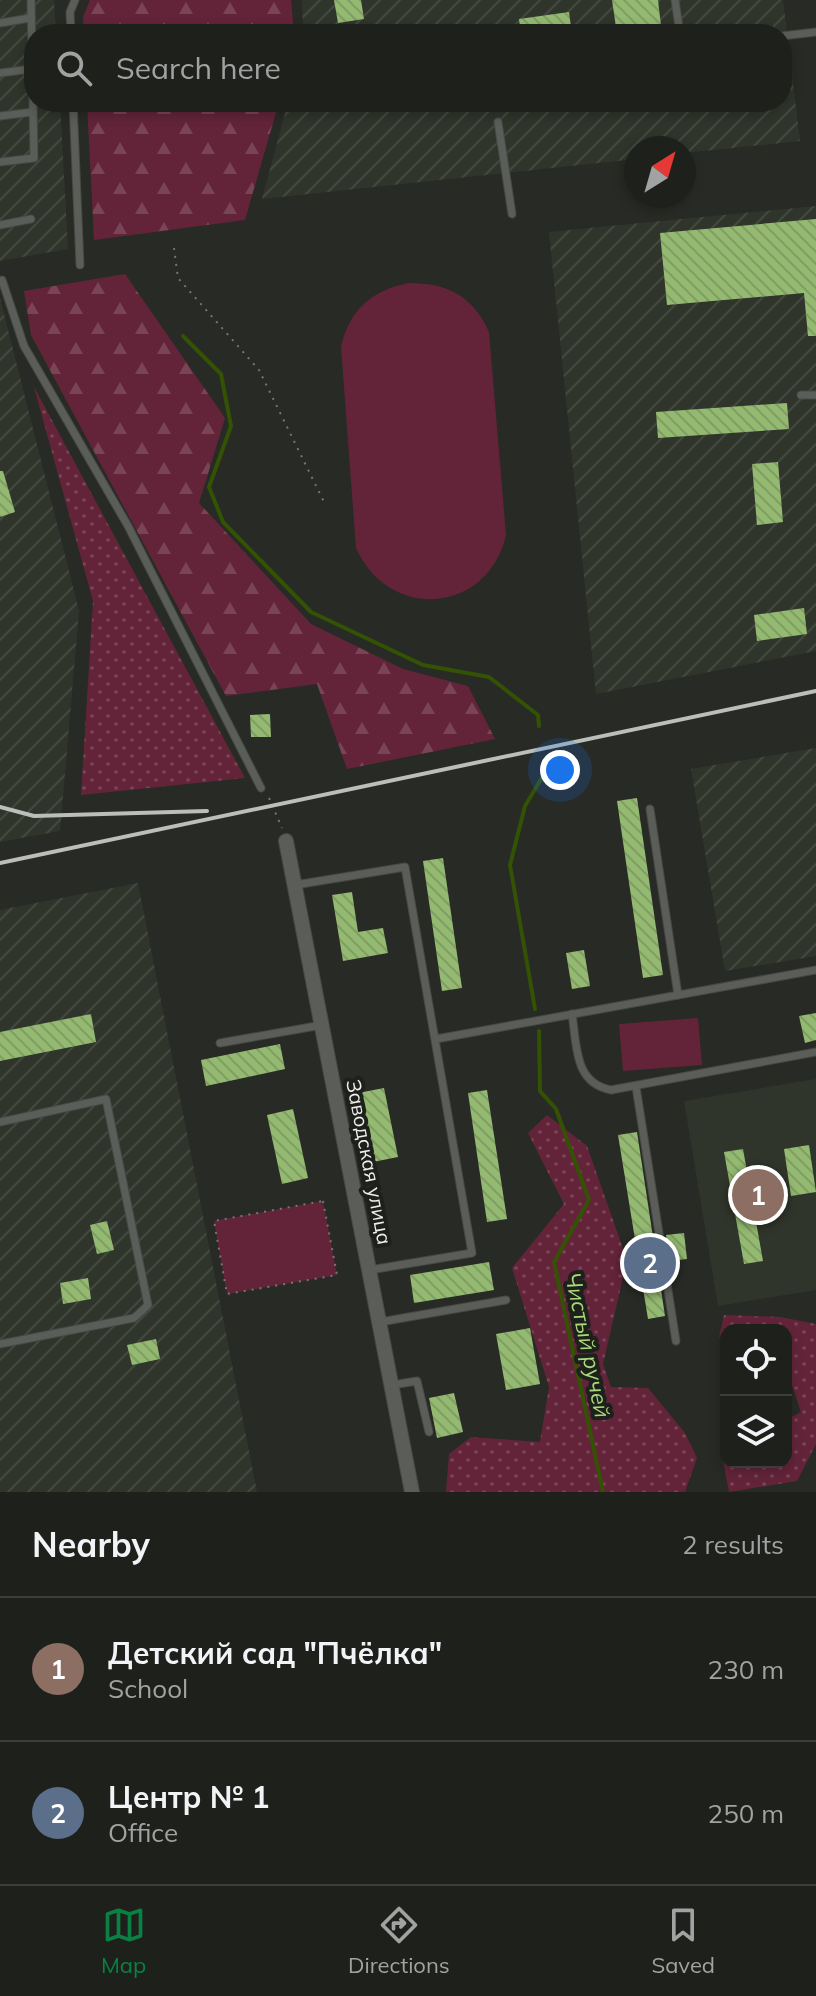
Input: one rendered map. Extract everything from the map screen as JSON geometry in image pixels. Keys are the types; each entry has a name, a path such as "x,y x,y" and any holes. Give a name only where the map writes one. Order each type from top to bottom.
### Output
{"street":[{"name":"Заводская улица","path":"286,841 412,1492"}],"lane":[{"path":"30,24 31,0"},
{"path":"71,24 70,12 75,0"},
{"path":"675,0 679,24"},
{"path":"0,23 30,18"},
{"path":"792,35 816,32"},
{"path":"0,73 24,70"},
{"path":"0,116 33,112 34,158 0,162"},
{"path":"73,112 80,265"},
{"path":"498,122 512,214"},
{"path":"0,225 31,219"},
{"path":"2,280 24,346 128,526 261,788"},
{"path":"801,395 816,395"},
{"path":"650,809 678,995"},
{"path":"295,885 405,867 472,1253 370,1270"},
{"path":"436,1039 816,970"},
{"path":"572,1014 584,1076 596,1087 636,1087 816,1052"},
{"path":"220,1043 322,1025"},
{"path":"636,1087 676,1341"},
{"path":"0,1122 106,1099 148,1305 134,1318 0,1344"},
{"path":"380,1322 506,1300"},
{"path":"392,1385 417,1381 429,1432"}],"path":[{"path":"174,248 178,278 259,370 324,502"},
{"path":"261,788 275,806 286,841"},
{"path":"323,1201 337,1275 227,1294 214,1221 323,1201"}],"shaded area":[{"path":"0,0 54,0 55,24 24,24 24,112 61,112 68,249 0,261"},
{"path":"302,0 783,0 786,24 303,24"},
{"path":"792,75 800,141 696,152 696,136 624,136 624,160 262,199 285,112 792,112"},
{"path":"816,206 816,651 596,694 549,232"},
{"path":"0,298 79,611 60,831 0,842"},
{"path":"816,748 816,956 725,971 691,769"},
{"path":"138,883 257,1492 0,1492 0,910"},
{"path":"816,1079 816,1290 718,1306 684,1101"}],"green space":[{"path":"90,0 291,0 293,24 83,24"},
{"path":"88,112 276,112 245,220 94,240"},
{"path":"125,274 225,418 199,503 311,624 403,669 468,686 495,739 347,769 317,684 226,696 31,335 24,291"},
{"path":"409,283 435,286 457,294 475,309 489,332 506,535 496,561 480,581 459,593 437,599 413,597 391,588 371,572 356,548 341,347 350,322 364,304 384,291"},
{"path":"34,387 245,778 81,795 93,601"},
{"path":"698,1018 702,1065 623,1071 619,1024"},
{"path":"547,1115 587,1146 627,1260 603,1364 611,1387 648,1388 685,1433 697,1458 685,1492 446,1492 449,1454 471,1437 540,1442 549,1387 512,1268 564,1204 528,1133"},
{"path":"323,1201 337,1275 227,1294 214,1221"},
{"path":"724,1315 780,1317 816,1324 816,1444 797,1481 729,1492 724,1468 792,1468 792,1417 801,1412 792,1385 792,1324 722,1324"}],"building":[{"path":"334,0 361,0 364,19 338,23"},
{"path":"612,0 658,0 661,24 616,24"},
{"path":"569,12 571,24 520,24 519,19"},
{"path":"816,219 816,336 808,336 804,293 667,305 660,233"},
{"path":"787,403 789,429 658,438 656,412"},
{"path":"778,462 783,522 757,525 752,464"},
{"path":"0,471 3,471 15,512 0,517"},
{"path":"804,608 807,634 757,641 754,615"},
{"path":"270,714 271,737 251,737 250,715"},
{"path":"637,798 663,975 643,978 617,801"},
{"path":"443,858 462,988 442,991 423,861"},
{"path":"352,892 358,932 383,928 388,953 343,961 332,895"},
{"path":"584,950 590,986 572,989 566,953"},
{"path":"816,1013 816,1040 805,1043 799,1016"},
{"path":"91,1014 96,1042 0,1061 0,1032"},
{"path":"280,1044 285,1069 206,1086 201,1060"},
{"path":"384,1088 398,1157 373,1162 358,1093"},
{"path":"487,1090 507,1219 487,1222 468,1093"},
{"path":"293,1109 308,1178 282,1184 267,1115"},
{"path":"637,1132 665,1316 648,1319 618,1135"},
{"path":"809,1145 816,1192 791,1196 784,1149"},
{"path":"743,1149 763,1261 744,1264 724,1152"},
{"path":"107,1221 114,1250 97,1254 90,1225"},
{"path":"684,1233 687,1259 670,1261 666,1235"},
{"path":"489,1262 494,1290 414,1303 410,1275"},
{"path":"88,1278 91,1299 63,1304 60,1283"},
{"path":"530,1328 540,1384 506,1390 496,1334"},
{"path":"156,1339 160,1359 132,1365 127,1345"},
{"path":"454,1393 463,1432 437,1438 429,1398"}],"waterway":[{"path":"183,336 221,374 231,426 209,487 223,522 311,612 423,665 489,677 538,715 539,726"},
{"name":"Чистый ручей","path":"535,1009 510,865 525,806 546,771 546,760"},
{"name":"Чистый ручей","path":"539,1031 540,1091 556,1109 589,1200 554,1262 603,1492"}],"railway":[{"path":"0,863 816,691"},
{"path":"0,807 34,816 207,811"}],"place":[{"name":"Детский сад \"Пчёлка\"","path":"758,1195"},
{"name":"Центр № 1","path":"650,1263"}]}
